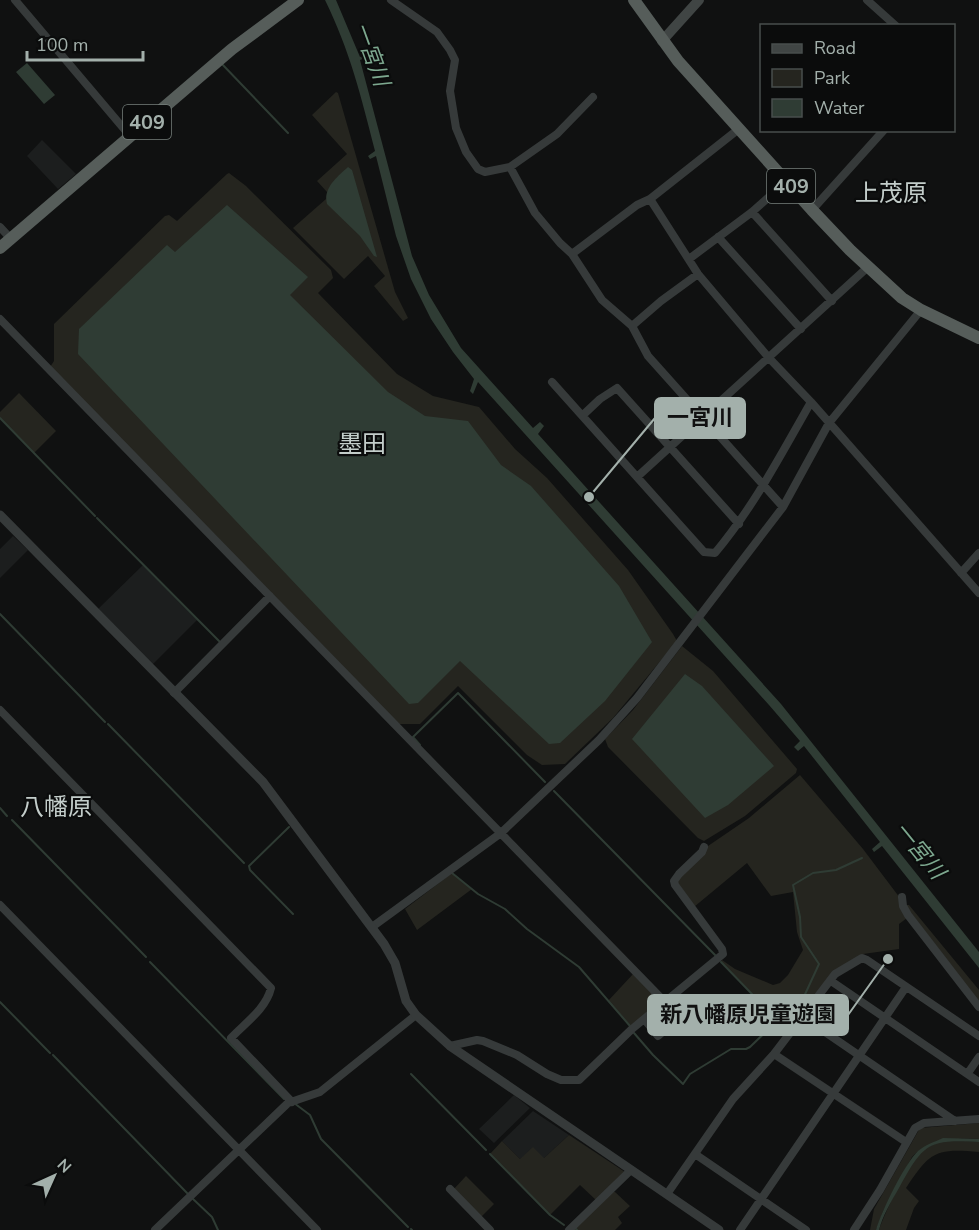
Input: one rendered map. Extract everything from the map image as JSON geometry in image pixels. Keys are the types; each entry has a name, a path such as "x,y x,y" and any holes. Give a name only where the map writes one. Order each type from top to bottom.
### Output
{"highway":[{"name":"409","path":"0,248 255,30 298,0"},
{"name":"409","path":"634,0 663,41 812,210 868,267 902,298 921,310 979,338"}],"main road":[{"path":"663,41 699,0"}],"street":[{"path":"15,0 130,136"},
{"path":"391,0 436,32 450,50 455,60 450,91 456,128 466,152 478,169 485,172 510,167 557,134 594,98"},
{"path":"867,0 894,24"},
{"path":"572,254 638,205 650,199 740,128"},
{"path":"812,210 882,132"},
{"path":"510,167 535,213 572,254 602,300 632,326 648,356 783,507"},
{"path":"689,258 752,212 787,181"},
{"path":"650,199 698,274 769,358 811,402 979,594"},
{"path":"752,212 832,301"},
{"path":"0,228 11,239"},
{"path":"718,237 801,329"},
{"path":"637,477 868,267"},
{"path":"632,326 698,274"},
{"path":"372,927 501,833 599,740 637,698 783,507 829,423 921,310"},
{"path":"0,319 665,1002"},
{"path":"552,382 704,552 715,553 739,524 764,486 811,402"},
{"path":"583,415 600,399 617,388 739,524"},
{"path":"0,515 263,782 361,916 372,927 395,963 406,1001 416,1015 450,1046 719,1230"},
{"path":"961,573 979,553"},
{"path":"174,693 270,596"},
{"path":"0,710 272,988 269,997 259,1010 231,1038 292,1102"},
{"path":"450,1046 477,1040 488,1042 561,1080 574,1081 586,1075 644,1019 723,954 722,949 675,885 676,877 702,852 704,847"},
{"path":"902,897 903,906 908,915 979,1007"},
{"path":"0,905 317,1230"},
{"path":"667,1194 733,1099 774,1054 835,974 862,958 979,1036"},
{"path":"831,981 979,1082"},
{"path":"740,1230 906,987"},
{"path":"155,1230 288,1103 320,1092 416,1015"},
{"path":"803,1017 955,1121"},
{"path":"644,1019 658,1035 668,1028"},
{"path":"774,1054 906,1142"},
{"path":"968,1073 979,1057"},
{"path":"854,1230 880,1191 906,1142 919,1125 979,1119"},
{"path":"695,1154 806,1230"},
{"path":"569,1230 631,1170"},
{"path":"450,1189 490,1230"}],"shaded area":[{"path":"42,140 76,174 58,189 27,156"},
{"path":"13,536 28,550 0,578 0,549"},
{"path":"143,565 197,620 151,666 97,610"},
{"path":"514,1095 530,1108 494,1143 479,1129"},
{"path":"533,1111 569,1135 544,1158 520,1159 502,1141"}],"green space":[{"path":"336,92 395,292 408,318 403,321 374,286 385,276 368,256 344,279 293,228 326,199 327,192 317,181 347,154 312,115"},
{"path":"229,173 246,186 331,270 333,278 318,293 397,374 433,396 479,407 515,449 547,478 628,570 677,641 613,718 565,764 542,765 527,755 458,686 420,724 398,724 50,367 54,361 54,324 165,216 169,215 177,221"},
{"path":"19,393 56,431 34,453 0,418 0,412"},
{"path":"682,646 713,671 797,769 796,773 745,816 704,841 698,838 608,747 605,739 633,710"},
{"path":"800,775 863,849 900,898 907,918 899,924 899,949 863,954 847,963 794,1023 788,1018 778,1020 721,962 722,960 735,969 773,985 780,983 788,975 803,950 797,932 793,892 771,896 747,863 694,907 676,881 708,846 749,818"},
{"path":"452,873 472,889 417,930 405,909"},
{"path":"905,905 909,905 979,990 979,1002"},
{"path":"634,973 662,1002 630,1026 608,1001"},
{"path":"979,1123 979,1139 943,1140 927,1146 912,1157 884,1209 876,1230 870,1230 874,1209 920,1128"},
{"path":"569,1135 625,1172 597,1201 580,1185 550,1215 490,1154 502,1141 520,1159 533,1147 544,1158"},
{"path":"952,1140 979,1142 979,1152 943,1152 928,1160 906,1188 919,1201 906,1230 879,1230 896,1191 918,1155 934,1144"},
{"path":"466,1176 494,1204 480,1218 453,1190"},
{"path":"612,1192 615,1192 630,1206 618,1217 622,1223 615,1230 572,1230"}],"water":[{"name":"一宮川","path":"325,0 336,0 360,57 368,55 360,60 412,256 429,295 461,348 533,428 540,422 544,426 538,434 781,704 979,952 979,968 882,846 874,852 872,849 880,842 804,746 798,751 794,747 800,741 769,705 478,382 473,394 470,391 474,379 431,319 411,279 396,236 376,156 370,159 368,156 375,151 354,74"},
{"path":"27,63 55,95 44,104 16,72"},
{"path":"348,167 352,170 377,257 360,236 327,204 329,188"},
{"path":"227,205 308,277 290,295 388,392 425,416 468,421 501,465 531,486 619,586 652,642 605,701 560,743 549,744 460,661 418,703 409,704 78,354 79,329 167,245 175,252"},
{"path":"685,674 702,686 774,766 728,805 705,818 632,739"},
{"path":"943,1138 979,1139 979,1142 948,1142 929,1147 921,1153 890,1203 879,1230 876,1230 894,1188 913,1157 924,1147"}],"waterway":[{"path":"221,63 288,133"},
{"path":"0,418 95,516"},
{"path":"97,518 220,642"},
{"path":"0,614 105,722"},
{"path":"420,745 413,737 458,693 545,782"},
{"path":"108,724 244,863"},
{"path":"554,791 716,956"},
{"path":"0,808 7,816"},
{"path":"12,820 146,957"},
{"path":"289,827 249,866 250,870 293,914"},
{"path":"634,1033 683,1084 690,1074 731,1049 750,1047 778,1020 797,1008 819,964 801,937 800,917 793,885 813,873 836,870 862,858"},
{"path":"452,873 478,894 505,909 527,929 579,967 630,1026"},
{"path":"150,962 284,1099"},
{"path":"721,962 777,1020"},
{"path":"0,1002 50,1053"},
{"path":"53,1055 188,1194"},
{"path":"411,1074 486,1150"},
{"path":"294,1103 310,1115 321,1139 408,1227"},
{"path":"490,1154 550,1215 564,1225"},
{"path":"192,1198 212,1217 218,1230"}],"place":[{"name":"一宮川","path":"589,497"},
{"name":"新八幡原児童遊園","path":"888,959"}],"district":[{"name":"上茂原","path":"891,193"},
{"name":"墨田","path":"362,444"},
{"name":"八幡原","path":"56,807"}]}
